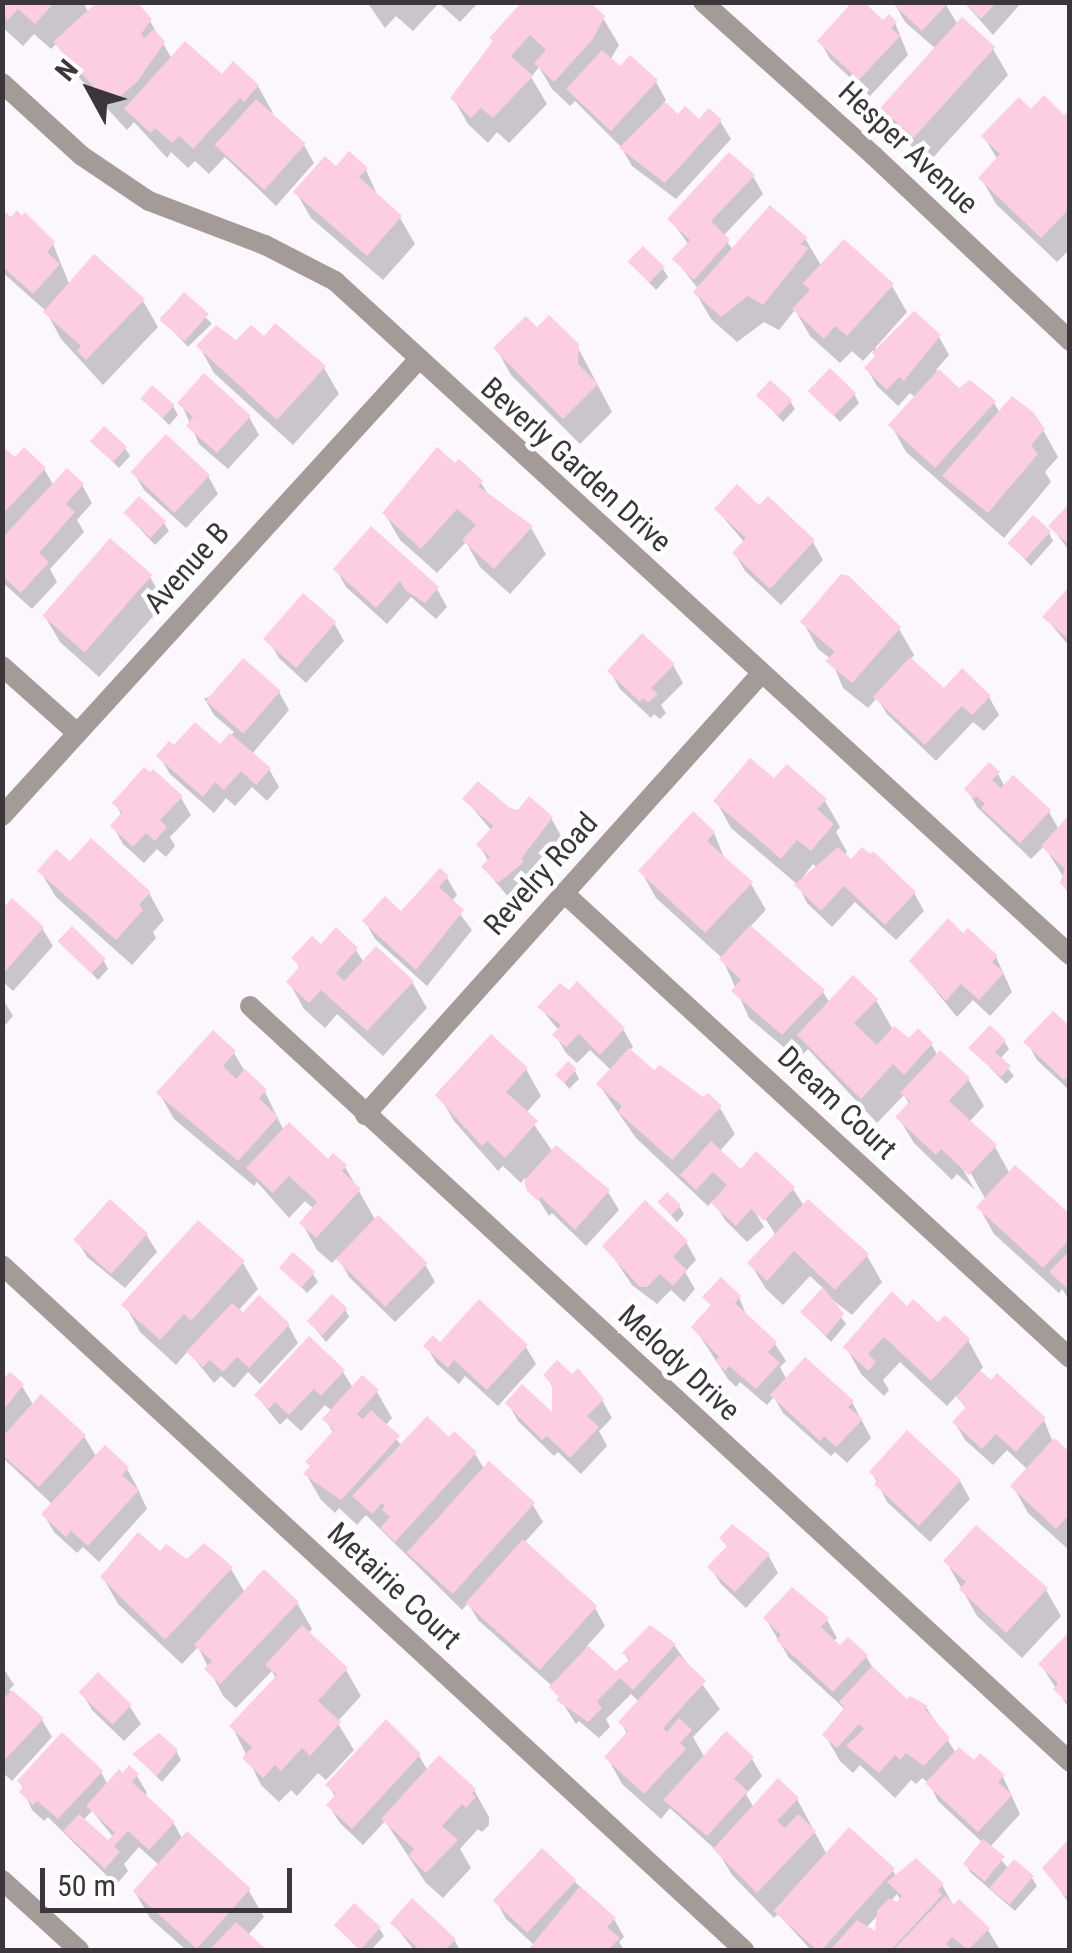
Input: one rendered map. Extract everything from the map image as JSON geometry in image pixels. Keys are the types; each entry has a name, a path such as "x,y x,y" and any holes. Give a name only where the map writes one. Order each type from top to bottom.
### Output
{"street":[{"name":"Hesper Avenue","path":"703,2 1070,341"},
{"name":"Beverly Garden Drive","path":"2,83 82,156 149,201 265,245 335,281 1070,955"},
{"name":"Avenue B","path":"2,816 418,361"},
{"path":"2,666 77,733"},
{"name":"Revelry Road","path":"365,1115 761,674"},
{"name":"Dream Court","path":"564,893 1070,1358"},
{"name":"Melody Drive","path":"250,1006 1070,1762"},
{"name":"Metairie Court","path":"2,1265 744,1950"},
{"path":"2,1880 79,1950"}],"building":[{"path":"2,2 55,2 35,24 18,9 7,21"},
{"path":"97,2 137,2 152,19 141,34 144,38 154,29 165,42 137,82 110,105 53,42"},
{"path":"522,2 590,2 605,16 593,39 554,82 534,63 546,50 530,35 511,56 533,76 493,118 481,108 471,118 450,98 493,41 489,38"},
{"path":"852,2 864,2 883,20 889,14 897,22 891,28 900,36 859,80 817,41"},
{"path":"891,2 949,2 922,31"},
{"path":"963,2 997,2 981,19"},
{"path":"962,17 995,47 914,138 880,108"},
{"path":"185,41 222,74 233,61 259,85 244,102 240,98 193,149 179,136 172,143 155,128 151,133 124,109"},
{"path":"602,50 620,66 630,55 658,80 611,131 566,89"},
{"path":"1044,95 1064,115 1070,109 1070,208 1041,238 978,178 1000,154 981,136 1019,97 1031,109"},
{"path":"256,99 306,144 264,190 215,145"},
{"path":"665,102 678,114 685,106 699,119 709,108 722,120 665,183 619,148"},
{"path":"349,151 368,168 359,177 402,216 367,256 293,192 325,156 336,166"},
{"path":"729,152 755,175 711,221 730,240 694,280 672,259 690,240 667,219"},
{"path":"770,205 808,238 800,244 809,248 763,305 748,296 721,317 693,292"},
{"path":"2,210 11,217 17,210 22,216 25,212 55,242 47,252 60,264 33,294 2,266"},
{"path":"844,239 894,284 847,336 835,326 824,339 792,309 810,290 803,283"},
{"path":"643,246 665,267 649,283 628,262"},
{"path":"94,254 145,299 86,360 77,351 81,346 43,312"},
{"path":"184,292 209,314 185,342 160,320"},
{"path":"914,311 941,335 904,381 899,377 887,390 864,368 875,356 872,353"},
{"path":"549,315 579,344 578,364 598,384 563,419 493,348 526,316 537,327"},
{"path":"275,323 326,366 277,420 196,346 216,325 236,340 251,325 264,336"},
{"path":"830,368 856,393 834,416 808,391"},
{"path":"939,369 959,388 970,380 996,401 935,468 888,425"},
{"path":"204,373 251,416 217,453 186,426 193,417 177,403"},
{"path":"770,380 792,400 778,416 756,396"},
{"path":"152,385 175,405 163,418 140,399"},
{"path":"1012,396 1033,412 1045,429 1031,445 1038,454 988,513 942,476"},
{"path":"104,426 127,447 113,462 90,442"},
{"path":"166,434 210,475 174,513 131,472"},
{"path":"2,446 15,457 24,447 46,468 2,515"},
{"path":"437,447 455,463 459,459 483,481 478,486 533,526 494,569 462,540 476,525 457,509 421,549 382,513"},
{"path":"67,468 84,484 66,504 75,512 39,553 49,562 21,593 2,576 2,538"},
{"path":"737,484 759,505 768,496 815,540 770,589 732,553 746,538 714,509"},
{"path":"139,496 166,521 150,538 123,513"},
{"path":"1070,503 1070,546 1048,526"},
{"path":"1033,515 1051,531 1025,559 1008,543"},
{"path":"371,526 439,587 425,603 405,590 400,581 376,608 333,569"},
{"path":"110,538 152,575 85,652 42,616"},
{"path":"841,574 849,576 901,627 852,683 825,661 835,652 800,622"},
{"path":"1067,589 1070,591 1070,640 1042,617"},
{"path":"303,593 336,622 296,668 263,639"},
{"path":"642,633 675,664 651,688 658,694 648,703 643,698 640,702 607,671"},
{"path":"910,657 944,688 962,668 991,696 972,715 962,706 925,745 873,697"},
{"path":"243,658 281,691 243,734 206,701"},
{"path":"195,722 220,744 230,733 271,768 256,785 241,771 224,790 215,782 203,797 156,756 169,741 174,745"},
{"path":"750,758 774,778 787,764 827,799 817,809 834,824 811,851 797,840 781,859 713,801"},
{"path":"989,762 1000,772 992,780 1001,788 1013,775 1051,810 1020,843 981,808 985,804 964,789"},
{"path":"144,767 150,772 153,769 183,796 160,820 167,827 155,841 146,833 133,847 110,826 122,812 112,803"},
{"path":"478,781 510,808 518,810 529,796 553,817 521,859 524,862 498,883 481,867 490,857 476,845 493,826 462,799"},
{"path":"693,811 715,832 707,841 753,882 705,933 638,871"},
{"path":"1070,814 1070,893 1060,883 1065,869 1041,846"},
{"path":"91,838 151,892 139,905 143,910 116,940 37,871 56,849 70,861"},
{"path":"838,847 851,859 862,847 870,854 873,851 916,892 885,925 844,886 821,911 794,885"},
{"path":"440,868 449,876 439,887 464,910 416,970 362,921 385,896 401,911"},
{"path":"12,898 44,927 2,975 2,909"},
{"path":"948,918 963,933 968,928 998,956 992,962 1004,973 979,1000 961,984 946,1001 909,961"},
{"path":"750,925 825,990 782,1035 731,991 741,980 719,959"},
{"path":"72,926 106,959 91,974 57,941"},
{"path":"336,927 358,948 336,973 344,981 376,946 414,981 367,1031 321,990 309,1003 286,982 300,966 291,958 312,936 321,944"},
{"path":"853,975 878,999 854,1023 877,1045 894,1026 909,1038 918,1028 933,1043 904,1075 893,1064 861,1099 797,1035"},
{"path":"577,981 625,1028 600,1055 579,1034 566,1047 552,1035 561,1025 537,1007 560,983 569,990"},
{"path":"1053,1011 1070,1026 1070,1074 1064,1080 1023,1042"},
{"path":"990,1025 1006,1040 995,1052 1011,1066 1001,1077 968,1048"},
{"path":"213,1030 236,1051 223,1066 236,1079 245,1069 267,1090 259,1098 278,1117 238,1161 156,1093"},
{"path":"491,1034 528,1068 506,1092 538,1121 505,1158 487,1141 482,1146 435,1095"},
{"path":"629,1048 654,1070 660,1065 703,1097 708,1093 722,1106 672,1160 618,1112 622,1106 596,1084"},
{"path":"940,1050 970,1078 949,1101 997,1145 969,1175 941,1149 936,1155 895,1117 910,1101 900,1093"},
{"path":"568,1061 577,1069 564,1083 555,1075"},
{"path":"289,1122 328,1159 333,1153 347,1165 342,1171 361,1189 316,1238 299,1223 317,1202 289,1176 273,1193 246,1168"},
{"path":"711,1141 741,1169 756,1151 795,1187 764,1221 751,1209 736,1226 711,1203 727,1185 713,1172 696,1190 680,1175"},
{"path":"556,1145 610,1190 575,1230 541,1197 538,1201 527,1191 524,1181"},
{"path":"1015,1165 1070,1214 1070,1239 1043,1268 976,1207"},
{"path":"667,1192 681,1205 671,1215 657,1202"},
{"path":"110,1199 148,1233 111,1274 73,1240"},
{"path":"808,1199 869,1254 835,1290 794,1251 767,1281 747,1263"},
{"path":"645,1200 688,1241 673,1257 687,1270 673,1286 660,1274 647,1287 640,1287 602,1246"},
{"path":"378,1215 428,1263 385,1307 336,1259"},
{"path":"198,1220 245,1261 191,1321 184,1314 160,1340 121,1305"},
{"path":"1070,1250 1070,1291 1049,1272"},
{"path":"293,1252 315,1272 301,1288 279,1268"},
{"path":"721,1277 741,1296 735,1303 777,1342 768,1352 780,1363 756,1389 729,1366 725,1371 715,1361 719,1357 691,1327 711,1305 702,1297"},
{"path":"823,1287 844,1314 826,1336 800,1312"},
{"path":"892,1291 907,1306 913,1299 938,1322 945,1315 970,1339 931,1381 884,1337 868,1354 876,1362 868,1371 843,1347"},
{"path":"332,1294 347,1308 322,1335 307,1321"},
{"path":"259,1295 290,1324 249,1368 237,1357 223,1372 210,1360 203,1367 186,1352 232,1303 243,1312"},
{"path":"479,1299 528,1345 487,1390 454,1360 448,1368 423,1346 433,1335 440,1342"},
{"path":"309,1336 345,1370 321,1396 314,1389 289,1415 275,1402 269,1409 254,1395"},
{"path":"805,1357 854,1401 848,1407 863,1419 836,1447 824,1436 820,1441 770,1395"},
{"path":"557,1360 572,1374 578,1368 604,1399 587,1416 599,1427 570,1458 547,1436 542,1440 505,1403 522,1384 552,1412 552,1384 543,1375"},
{"path":"980,1370 991,1380 997,1373 1046,1418 1016,1452 996,1434 982,1449 952,1422 966,1407 956,1397"},
{"path":"10,1372 24,1384 2,1412 2,1380"},
{"path":"362,1375 379,1390 357,1414 363,1419 371,1410 400,1436 341,1500 303,1474 310,1466 305,1462 334,1430 322,1419"},
{"path":"41,1394 86,1435 39,1487 2,1455 2,1437"},
{"path":"427,1416 449,1437 454,1431 477,1452 395,1542 380,1528 390,1517 382,1510 385,1506 382,1503 372,1514 352,1496"},
{"path":"907,1430 961,1480 919,1526 874,1484 878,1480 869,1472"},
{"path":"1054,1438 1070,1452 1070,1514 1056,1529 1010,1486"},
{"path":"105,1445 129,1467 122,1475 139,1490 88,1546 71,1531 66,1537 41,1514"},
{"path":"489,1461 535,1502 453,1594 407,1552"},
{"path":"732,1524 770,1554 735,1592 707,1567 727,1546 719,1538"},
{"path":"976,1525 1048,1588 1006,1633 959,1589 966,1582 943,1561"},
{"path":"138,1532 160,1551 166,1544 187,1559 204,1543 233,1567 165,1640 100,1577"},
{"path":"523,1539 597,1606 540,1670 465,1603"},
{"path":"264,1569 299,1602 220,1684 204,1669 212,1661 194,1645"},
{"path":"792,1587 829,1618 821,1627 840,1645 848,1637 868,1655 833,1692 776,1640 781,1635 763,1618"},
{"path":"302,1625 348,1668 318,1701 341,1722 310,1756 302,1748 281,1771 275,1765 263,1778 242,1758 252,1747 229,1726 277,1675 265,1665"},
{"path":"650,1625 676,1644 633,1690 620,1678 597,1701 602,1708 588,1722 556,1700 559,1697 549,1687 588,1646 616,1671 630,1659 622,1653"},
{"path":"1070,1631 1068,1703 1053,1689 1058,1683 1038,1664"},
{"path":"679,1655 706,1681 663,1728 667,1732 679,1718 692,1730 680,1743 686,1749 644,1794 604,1757 628,1731 618,1722"},
{"path":"872,1666 907,1699 910,1696 928,1706 925,1709 950,1738 924,1766 906,1753 900,1760 895,1755 879,1773 846,1746 864,1729 859,1724 837,1748 822,1735 845,1707 839,1702"},
{"path":"98,1672 132,1705 112,1725 79,1692"},
{"path":"12,1690 44,1718 2,1763 2,1700"},
{"path":"386,1719 421,1754 352,1829 326,1805 336,1794 325,1785"},
{"path":"726,1731 754,1757 734,1779 748,1791 707,1836 663,1800"},
{"path":"62,1732 103,1771 58,1819 37,1801 33,1805 19,1792 23,1787 17,1781"},
{"path":"159,1733 178,1750 157,1776 132,1754"},
{"path":"959,1747 974,1760 980,1753 1005,1775 998,1782 1012,1795 978,1832 925,1783"},
{"path":"439,1755 476,1789 472,1794 476,1797 466,1808 462,1804 442,1826 458,1840 426,1873 408,1856 414,1849 381,1819"},
{"path":"129,1765 139,1774 132,1782 175,1822 149,1850 128,1831 114,1846 120,1852 105,1869 63,1831 79,1814 108,1840 115,1833 86,1806 119,1769 123,1773"},
{"path":"778,1778 799,1798 777,1821 785,1828 798,1814 816,1831 757,1893 713,1849"},
{"path":"849,1827 895,1868 822,1950 817,1950 773,1911"},
{"path":"187,1831 251,1889 197,1949 133,1891"},
{"path":"1070,1838 1070,1895 1065,1896 1042,1868"},
{"path":"983,1839 1005,1857 985,1881 963,1864"},
{"path":"542,1848 576,1880 527,1933 493,1901"},
{"path":"916,1858 944,1884 938,1890 942,1895 891,1950 830,1950 857,1920 875,1931 877,1911 889,1898 897,1902 902,1896 887,1882"},
{"path":"1014,1859 1034,1876 1009,1905 990,1888"},
{"path":"580,1886 616,1918 607,1927 620,1938 608,1950 528,1950"},
{"path":"945,1896 954,1904 959,1899 990,1928 968,1950 952,1937 946,1944 953,1950 893,1950"},
{"path":"412,1898 456,1939 445,1950 420,1950 390,1923"},
{"path":"354,1903 381,1927 361,1949 334,1925"},
{"path":"236,1922 267,1950 209,1950"}]}
